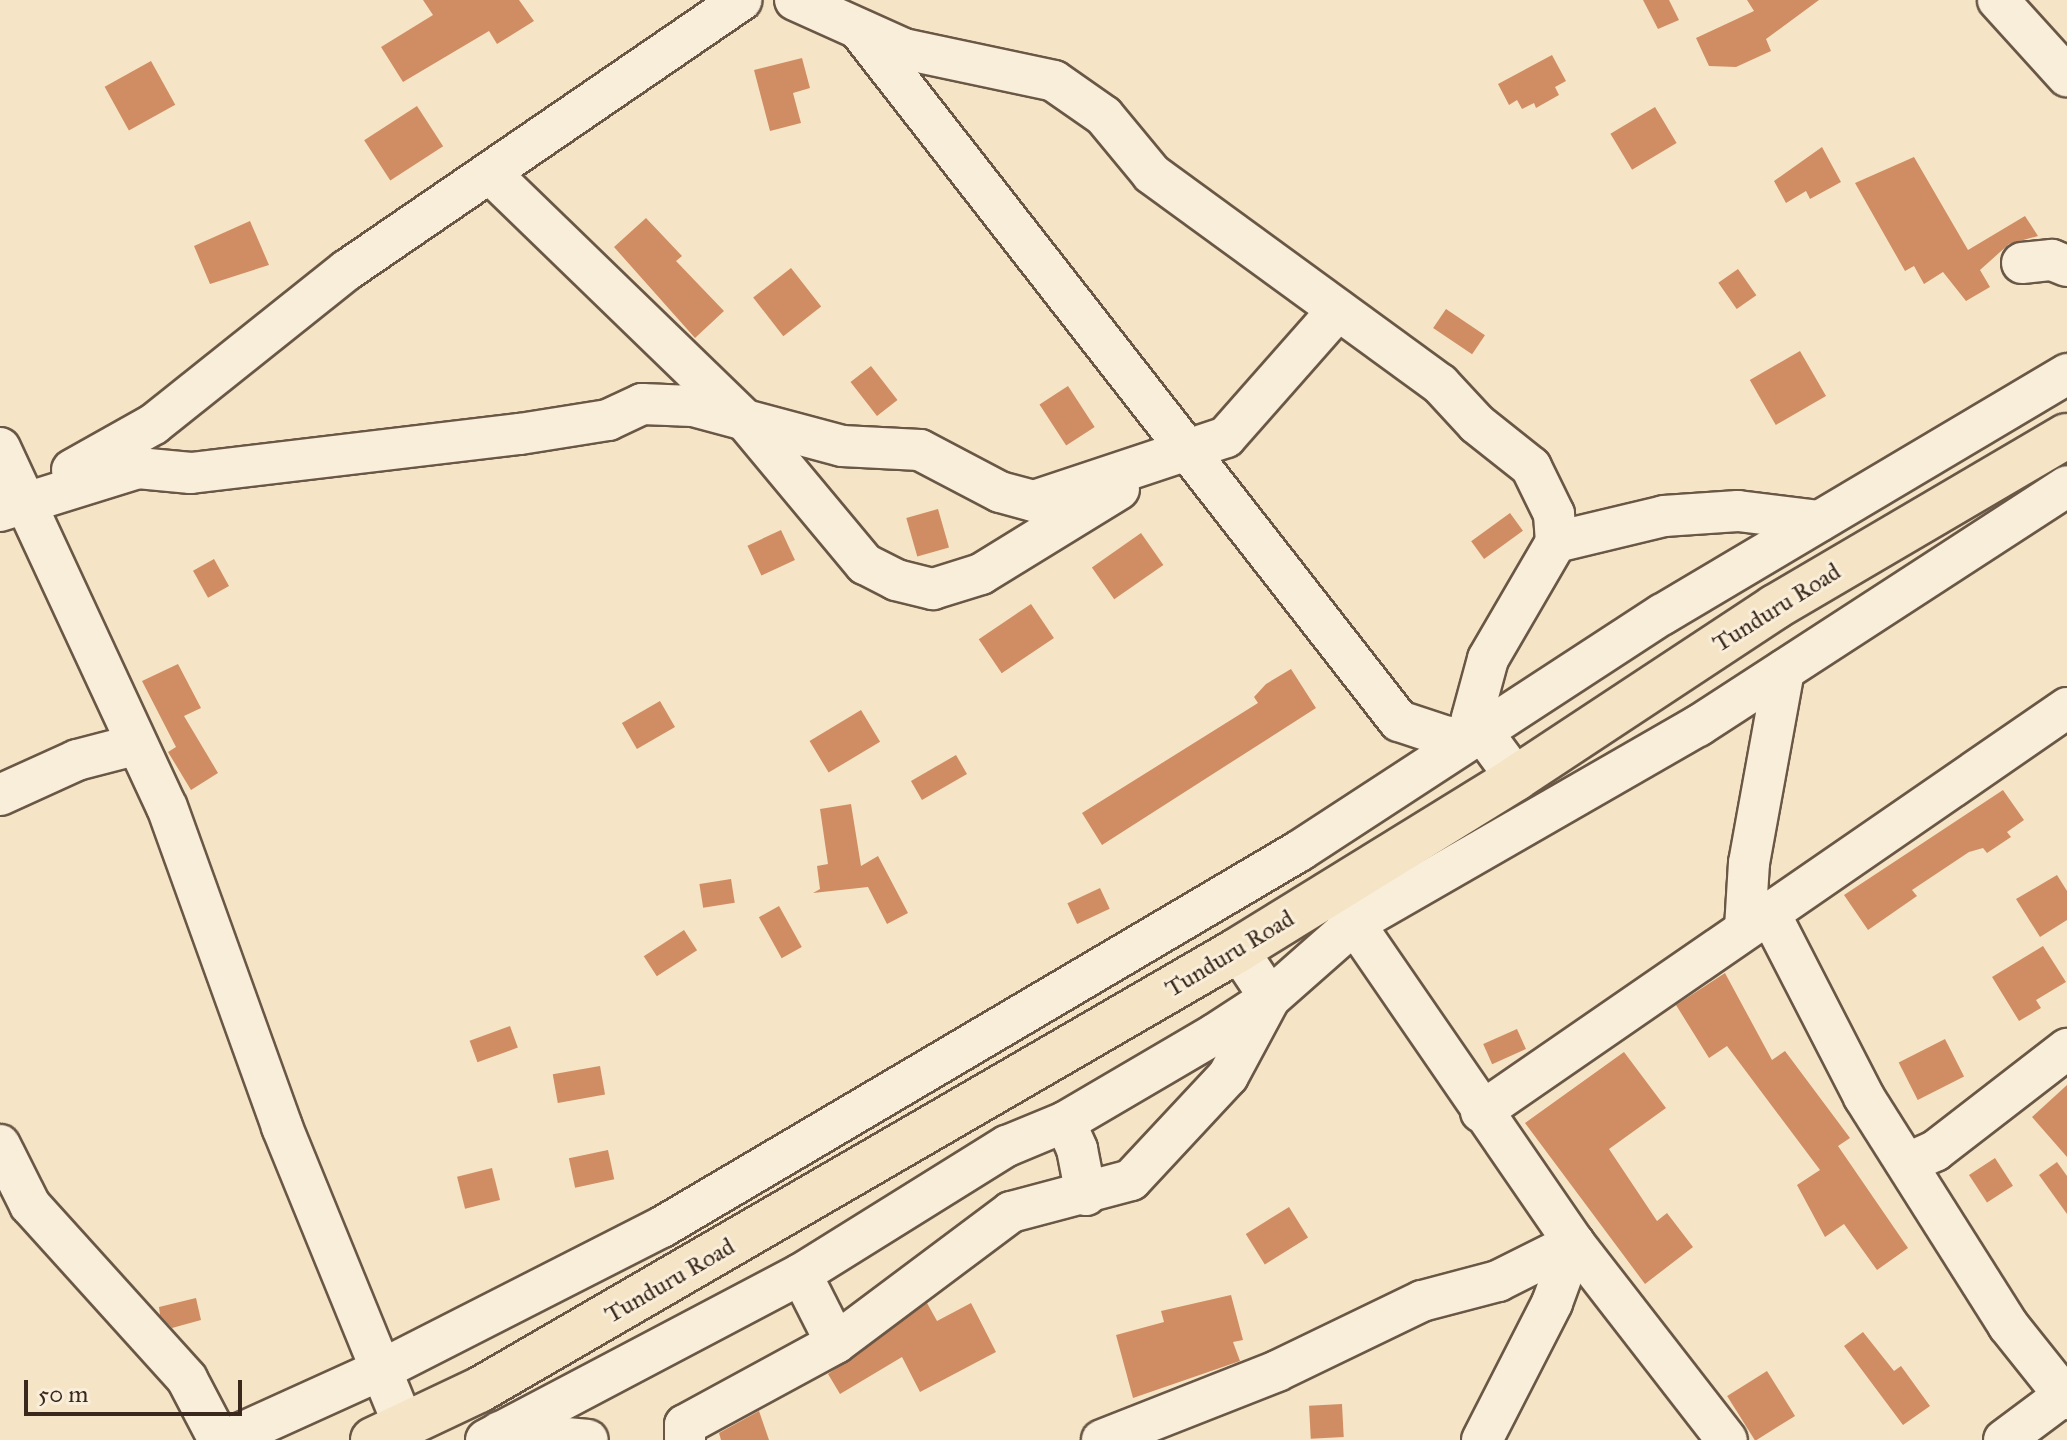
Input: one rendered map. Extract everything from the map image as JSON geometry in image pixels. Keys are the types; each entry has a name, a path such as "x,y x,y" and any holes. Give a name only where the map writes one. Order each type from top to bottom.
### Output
{"highway":[{"name":"Tunduru Road","path":"389,1434 479,1390 1238,950 1344,907 1516,778 1775,607 2067,436"}],"street":[{"path":"10,506 154,424 347,270 742,0"},
{"path":"795,0 860,32 942,59 1054,81 1104,116 1152,174 1440,384 1477,424 1531,467 1554,514 1556,542 1488,659 1472,718 1516,778"},
{"path":"2001,1 2067,76"},
{"path":"860,32 1114,349 1185,451 1399,721 1447,737 1482,735"},
{"path":"490,173 744,419 865,564 896,580 933,589 981,574 1185,451"},
{"path":"2022,263 2052,260 2067,266"},
{"path":"10,506 138,468 191,473 520,434 608,420 642,404 693,406 842,446 920,450 1000,492 1034,501 1226,437 1338,310"},
{"path":"226,1440 385,1368 662,1227 988,1035 1482,735 1663,614 2067,374"},
{"path":"0,448 10,506 167,807 282,1127 385,1368 389,1434"},
{"path":"685,1440 685,1425 836,1343 1011,1212 1086,1195 1131,1180 1228,1076 1270,998 1344,907 1545,819 1784,670 2067,486"},
{"path":"1556,542 1664,516 1738,511 1819,521"},
{"path":"1784,670 1749,863 1757,921 2008,1325 2066,1396 2004,1440"},
{"path":"1481,1112 2067,708"},
{"path":"0,795 77,760 135,745"},
{"path":"1344,907 1481,1112 1574,1243 1727,1440"},
{"path":"1238,950 1270,998"},
{"path":"497,1437 801,1274 1007,1146 1065,1122 1270,998"},
{"path":"988,1035 1016,1081"},
{"path":"1908,1163 1935,1151 2067,1049"},
{"path":"1065,1122 1077,1149 1086,1195"},
{"path":"0,1145 30,1205 187,1379 219,1440"},
{"path":"947,1183 969,1201 1011,1212"},
{"path":"1102,1440 1277,1371 1422,1301 1498,1281 1574,1243"},
{"path":"1482,1440 1552,1303 1574,1243"},
{"path":"801,1274 836,1343"},
{"path":"479,1390 497,1437"},
{"path":"497,1437 588,1440"}],"building":[{"path":"423,0 519,0 534,21 497,44 489,31 403,82 381,47 433,15"},
{"path":"1643,0 1669,0 1679,20 1658,29"},
{"path":"1747,0 1819,0 1766,39 1771,51 1736,67 1709,66 1696,38 1754,11"},
{"path":"1552,55 1566,81 1555,87 1559,95 1536,108 1534,103 1522,109 1517,100 1509,105 1498,84"},
{"path":"802,58 810,88 793,93 801,123 770,131 754,70"},
{"path":"151,61 175,105 129,130 105,87"},
{"path":"417,106 443,146 390,181 364,140"},
{"path":"1655,107 1677,143 1632,170 1610,134"},
{"path":"1822,147 1841,182 1810,199 1806,191 1786,203 1774,181"},
{"path":"1914,157 1968,250 2025,216 2038,236 2009,244 1980,270 1990,287 1966,301 1943,272 1924,284 1914,266 1905,271 1855,183"},
{"path":"646,218 682,256 676,261 724,311 695,338 614,247"},
{"path":"250,221 269,265 210,284 194,246"},
{"path":"791,268 821,307 783,336 753,298"},
{"path":"1738,269 1756,295 1737,309 1718,283"},
{"path":"1446,309 1485,335 1472,354 1433,328"},
{"path":"1800,351 1826,396 1776,425 1750,380"},
{"path":"871,366 897,400 877,416 851,382"},
{"path":"1068,386 1095,427 1066,446 1039,405"},
{"path":"938,509 949,547 917,557 906,518"},
{"path":"1510,513 1523,531 1484,559 1471,541"},
{"path":"781,530 795,560 761,576 747,546"},
{"path":"1141,533 1163,565 1114,599 1092,567"},
{"path":"214,559 229,586 208,598 193,571"},
{"path":"1031,604 1054,638 1002,673 979,639"},
{"path":"178,664 201,708 184,716 218,773 191,790 168,752 176,747 142,681"},
{"path":"1291,669 1316,708 1102,845 1082,813 1258,703 1254,697 1266,684"},
{"path":"660,701 675,727 637,749 622,723"},
{"path":"861,710 880,742 829,773 810,741"},
{"path":"956,755 967,774 922,800 911,781"},
{"path":"2003,790 2024,820 2007,832 2011,837 1987,853 1983,848 1969,852 1912,890 1917,896 1868,930 1844,895"},
{"path":"851,804 861,866 878,856 908,913 887,924 868,887 813,893 820,889 817,866 828,864 820,809"},
{"path":"2057,875 2067,891 2067,920 2040,937 2016,899"},
{"path":"731,879 735,903 703,908 699,884"},
{"path":"1100,888 1110,909 1077,924 1067,903"},
{"path":"779,906 802,947 782,958 759,917"},
{"path":"684,930 697,950 657,976 644,956"},
{"path":"2043,946 2066,982 2036,1000 2041,1008 2019,1021 1992,977"},
{"path":"1725,973 1772,1060 1785,1051 1850,1138 1838,1146 1908,1248 1877,1270 1844,1224 1825,1237 1797,1185 1820,1170 1727,1046 1709,1058 1676,1005"},
{"path":"510,1026 518,1048 477,1062 470,1041"},
{"path":"1517,1029 1526,1049 1492,1064 1483,1044"},
{"path":"1945,1039 1964,1076 1918,1100 1899,1063"},
{"path":"1624,1052 1666,1108 1609,1149 1657,1221 1667,1213 1693,1247 1645,1284 1525,1123"},
{"path":"600,1066 605,1095 558,1103 553,1074"},
{"path":"2067,1085 2067,1157 2032,1117"},
{"path":"608,1150 614,1179 575,1188 569,1158"},
{"path":"1995,1158 2013,1186 1987,1203 1969,1175"},
{"path":"2057,1162 2067,1176 2067,1214 2039,1175"},
{"path":"492,1168 500,1200 465,1209 457,1177"},
{"path":"1289,1207 1308,1238 1265,1265 1246,1234"},
{"path":"1231,1295 1243,1340 1233,1342 1240,1361 1133,1398 1116,1335 1164,1322 1161,1311"},
{"path":"196,1298 201,1320 172,1328 160,1315 159,1307"},
{"path":"927,1303 937,1321 971,1303 996,1352 920,1392 902,1357 840,1394 828,1374"},
{"path":"1863,1332 1894,1371 1901,1366 1930,1406 1903,1425 1844,1346"},
{"path":"1767,1371 1795,1416 1755,1440 1727,1396"},
{"path":"1342,1404 1344,1437 1311,1439 1309,1406"},
{"path":"759,1411 769,1440 721,1440 719,1433"}]}
